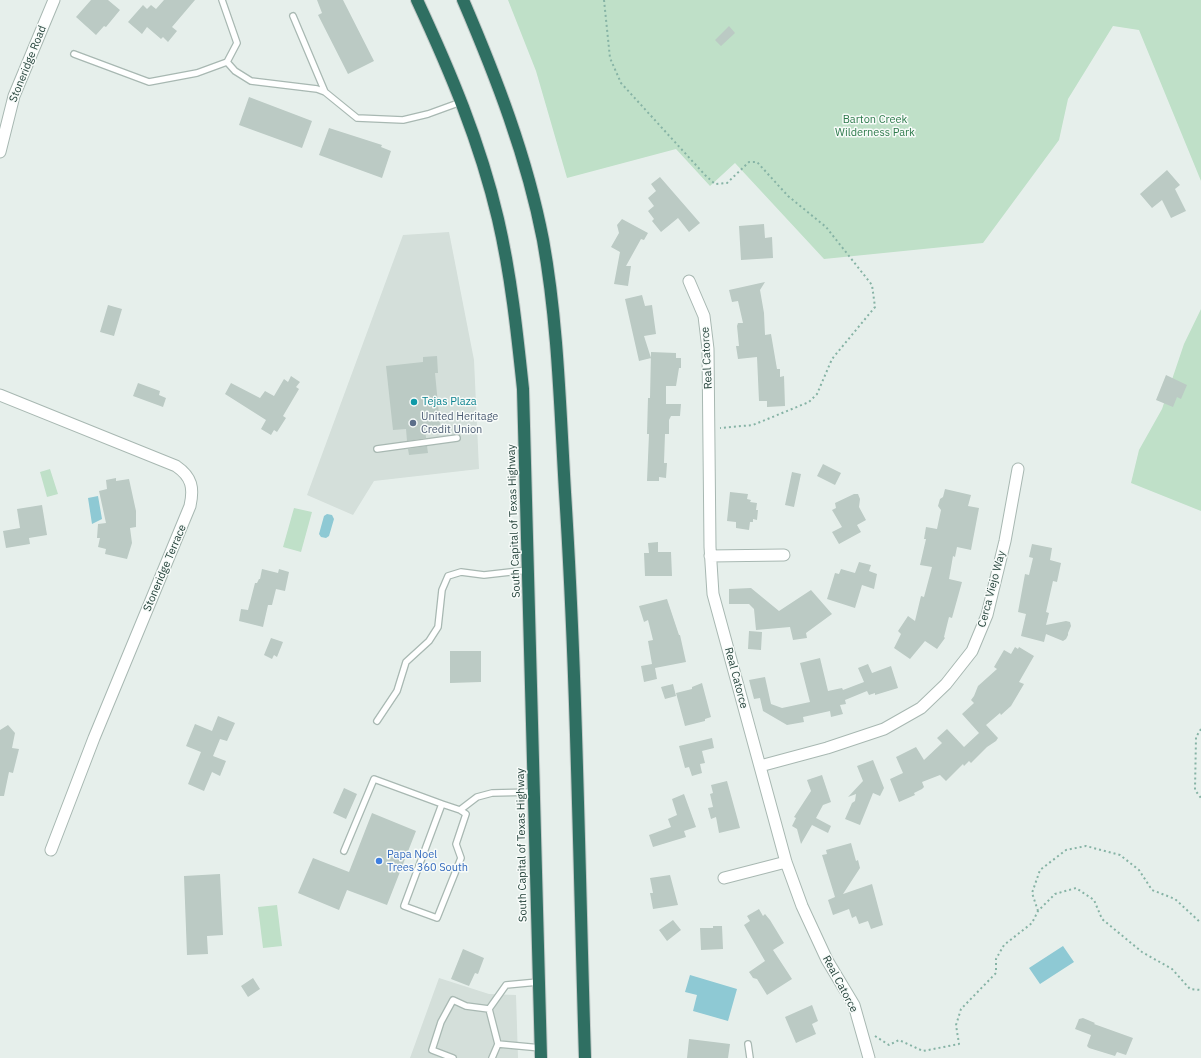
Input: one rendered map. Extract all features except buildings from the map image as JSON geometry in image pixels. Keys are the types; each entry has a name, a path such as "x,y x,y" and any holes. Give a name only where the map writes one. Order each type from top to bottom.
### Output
{"highway":[{"name":"South Capital of Texas Highway","path":"417,0 436,39 462,102 482,160 498,219 517,329 523,390 541,1053"},
{"path":"463,0 508,111 528,174 543,238 554,317 570,580 585,1058"}],"street":[{"name":"Stoneridge Road","path":"0,152 14,96 54,0"},
{"name":"Real Catorce","path":"689,281 704,316 708,349 710,556 713,594 786,862 805,913 827,960 854,1005 864,1035 869,1058"},
{"name":"Stoneridge Terrace","path":"0,395 176,466 188,476 193,494 190,506 94,738 51,850"},
{"name":"Cerca Viejo Way","path":"760,766 827,748 884,729 921,708 946,684 972,651 987,615 1005,541 1018,469"},
{"path":"710,556 784,555"},
{"path":"724,878 786,862"}],"lane":[{"path":"74,54 149,82 197,73 226,62 237,43 222,0"},
{"path":"293,16 325,92"},
{"path":"226,62 235,71 251,81 317,89 325,92 357,118 403,120 428,114 462,102"},
{"path":"377,449 456,438"},
{"path":"377,721 397,691 406,662 429,641 438,627 442,590 448,576 461,572 484,575 528,570"},
{"path":"344,851 374,779 460,810 466,814 456,844 461,858 437,918 404,906 442,804"},
{"path":"460,810 477,797 492,793 534,792"},
{"path":"492,1058 498,1044 489,1009 506,985 538,982"},
{"path":"453,1058 432,1050 441,1022 453,1000 466,1006 489,1009"},
{"path":"498,1044 541,1053"},
{"path":"748,1044 750,1058"}],"path":[{"path":"604,0 610,58 620,83 706,175 715,184 728,183 749,162 757,162 788,196 826,227 872,285 875,307 832,358 817,394 809,402 753,425 709,429"},
{"path":"1201,729 1196,737 1195,790 1201,798"},
{"path":"1038,910 1032,893 1040,870 1066,850 1086,846 1120,855 1139,870 1152,890 1175,899 1201,923"},
{"path":"864,1035 872,1035 889,1045 899,1040 923,1051 959,1044 956,1025 961,1009 996,973 996,959 1004,945 1032,923 1038,910 1055,894 1076,888 1094,900 1102,919 1142,952 1172,969 1190,990 1201,990"}],"shaded area":[{"path":"449,232 474,360 479,469 374,481 353,515 307,495 403,235"},
{"path":"439,978 489,994 516,995 518,1058 410,1058"}],"green space":[{"name":"Barton Creek Wilderness Park","path":"508,0 1201,0 1201,181 1139,30 1113,26 1068,99 1059,140 983,243 824,259 735,163 710,186 676,149 567,178 536,71"},
{"path":"1201,309 1201,511 1131,483 1139,450 1162,409 1184,344"},
{"path":"50,469 58,494 47,497 40,472"},
{"path":"294,508 312,512 301,552 283,547"},
{"path":"277,905 282,946 263,948 258,907"}],"water":[{"path":"98,496 102,519 92,524 88,498"},
{"path":"327,514 332,515 334,519 329,536 326,538 321,537 319,534 324,516"},
{"path":"1063,946 1074,962 1040,984 1029,968"},
{"path":"690,975 737,989 728,1021 693,1011 697,995 685,992"}],"place":[{"name":"Tejas Plaza","path":"414,402"},
{"name":"United Heritage Credit Union","path":"413,423"},
{"name":"Papa Noel Trees 360 South","path":"379,861"}]}
